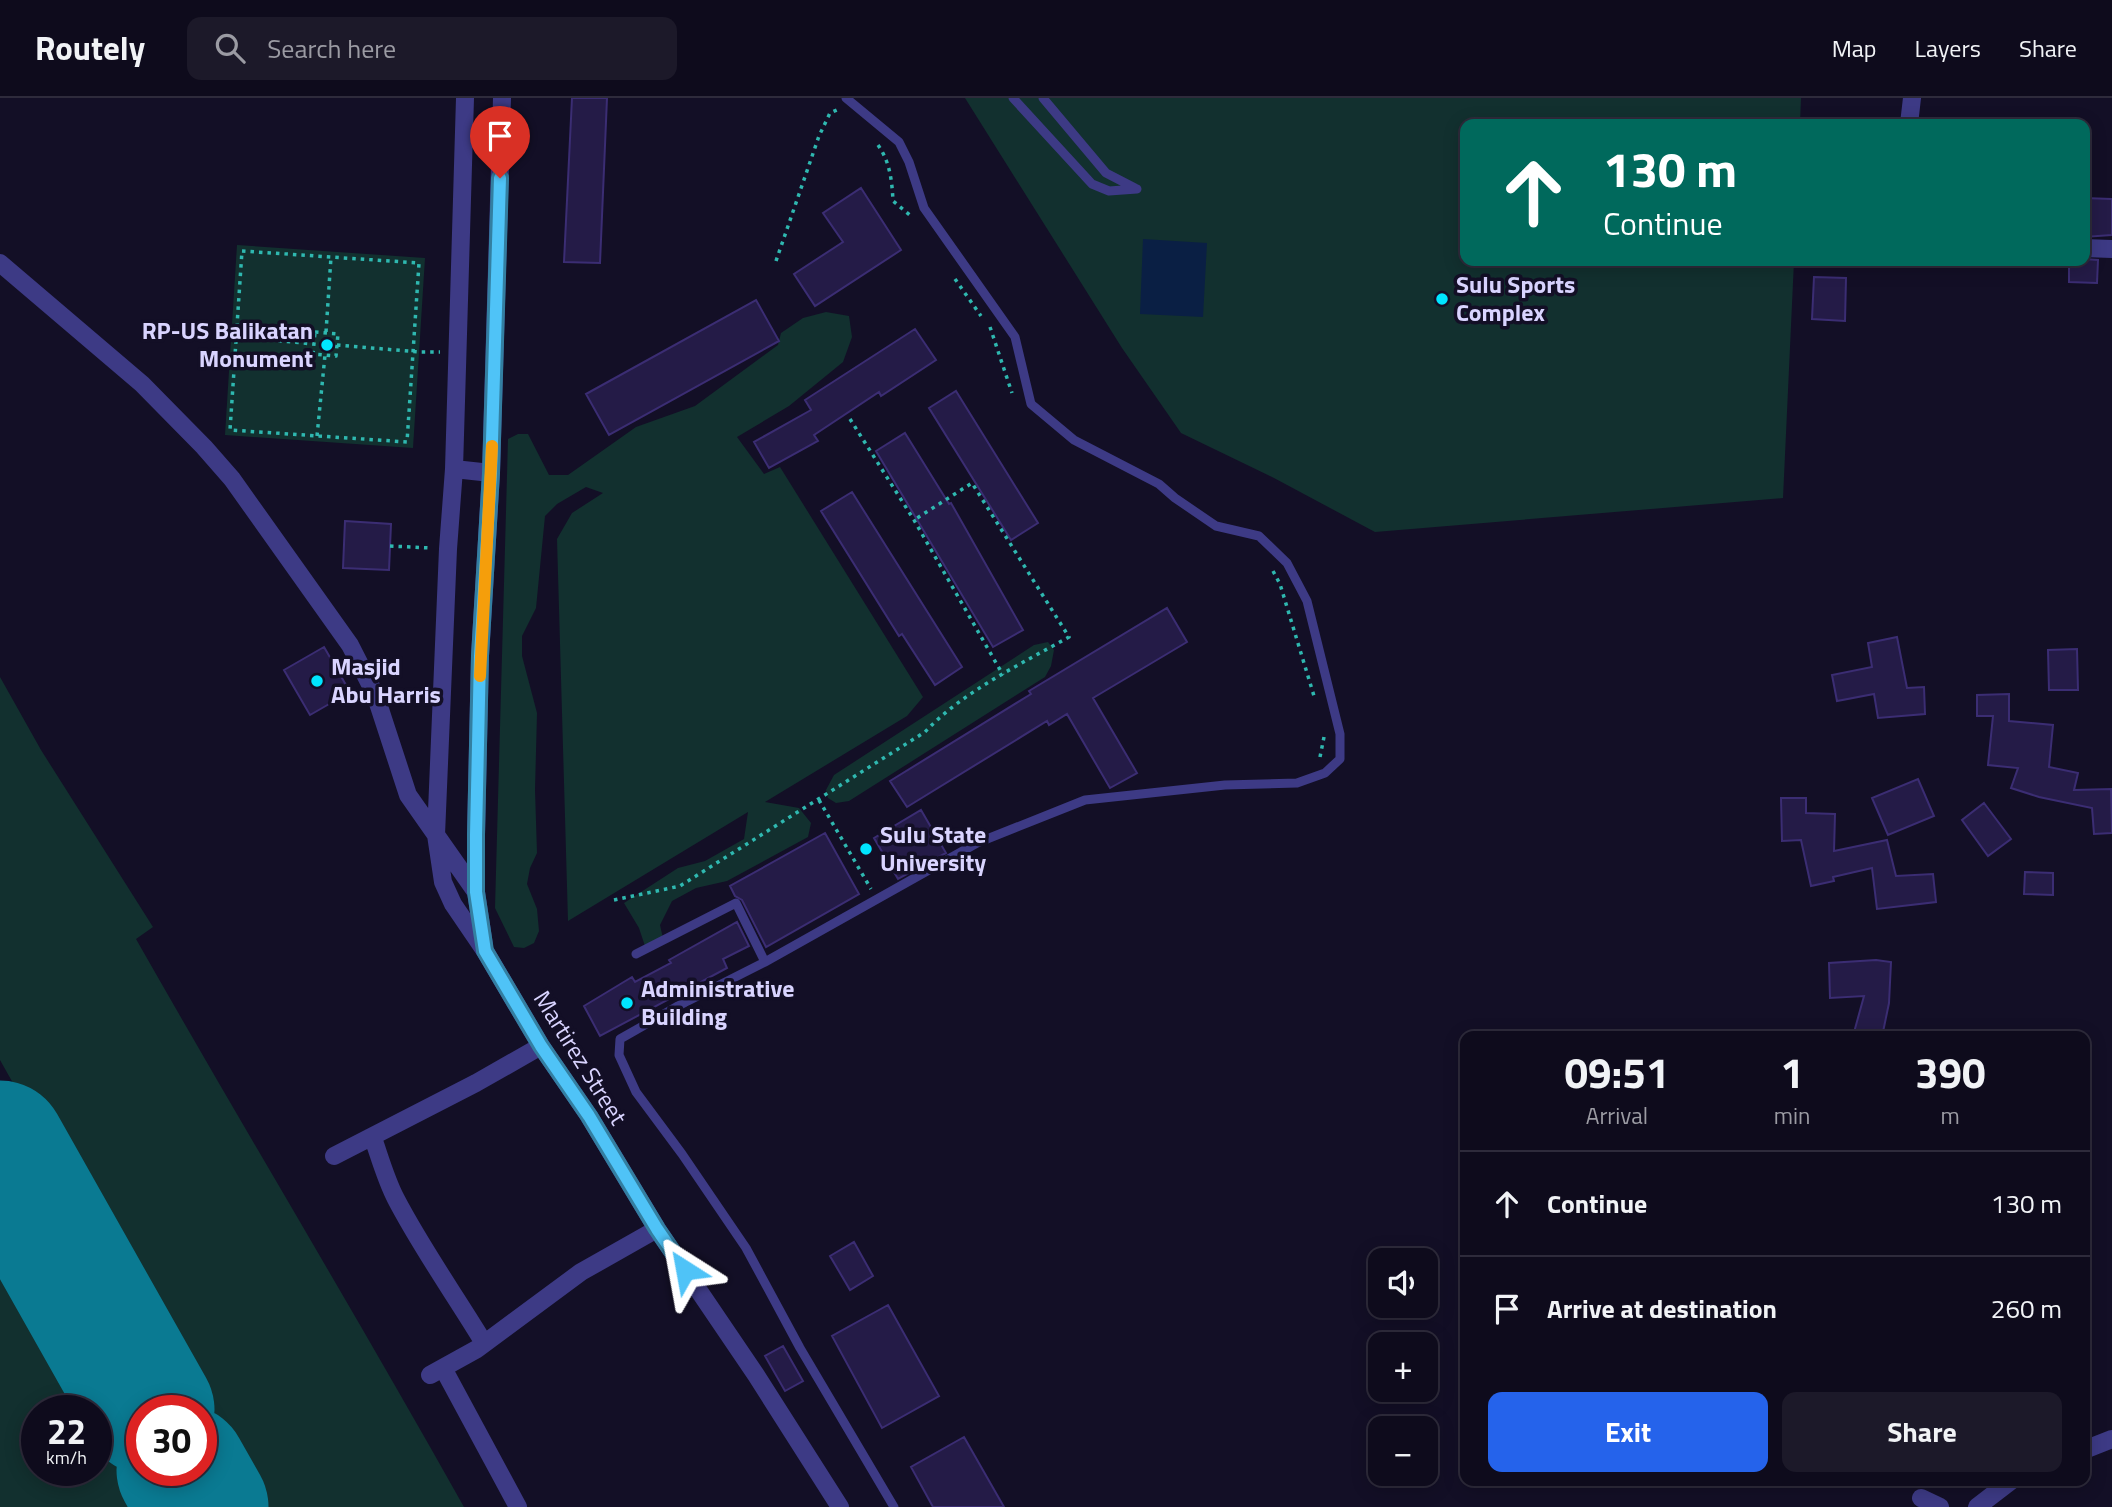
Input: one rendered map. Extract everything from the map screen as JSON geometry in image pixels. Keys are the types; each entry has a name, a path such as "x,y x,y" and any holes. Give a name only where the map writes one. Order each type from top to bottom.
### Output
{"street":[{"name":"Martirez Street","path":"465,98 454,469 447,549 436,835 443,882 453,904 485,951 541,1046 589,1116 657,1229 756,1375 840,1507"},
{"path":"485,951 476,892 480,656 491,473 502,98"},
{"path":"1910,119 1912,98"},
{"path":"2090,248 2112,248"},
{"path":"0,263 142,384 204,447 232,480 350,645 375,694 408,795 476,892"},
{"path":"454,469 491,473"},
{"path":"334,1156 373,1138 541,1046"},
{"path":"373,1138 395,1196 420,1242 484,1343"},
{"path":"517,1507 436,1372 484,1343 581,1272 657,1229"},
{"path":"2090,1448 2112,1439"},
{"path":"1977,1507 2004,1486"},
{"path":"1921,1498 1940,1507"}],"lane":[{"path":"846,98 899,142 909,162 924,208 1015,337 1031,404 1074,440 1159,484 1216,526 1259,536 1287,563 1307,601 1340,734 1339,759 1325,773 1297,783 1225,785 1086,800 977,844 765,962 620,1038 618,1055 636,1092 746,1248 800,1348 894,1507"},
{"path":"1013,98 1092,184 1109,191 1137,189 1106,173 1043,98"},
{"path":"636,954 736,903 765,962"}],"path":[{"path":"242,251 331,257 419,264 407,442 230,430 242,251"},
{"path":"326,333 331,257"},
{"path":"315,332 338,334 337,356 313,354 314,344 315,332"},
{"path":"236,337 314,344"},
{"path":"337,345 413,352 456,351"},
{"path":"317,436 325,355"},
{"path":"850,419 914,520 1003,675"},
{"path":"614,900 680,886 925,732 939,717 1003,675 1069,637 972,483 914,520"},
{"path":"390,546 447,549"},
{"path":"820,800 877,901"}],"green space":[{"name":"Sulu Sports Complex","path":"965,98 1801,98 1800,119 1460,119 1460,266 1794,266 1783,498 1375,532 1274,478 1181,433 1122,348"},
{"path":"237,245 425,258 413,448 225,435"},
{"path":"826,312 849,316 852,337 843,362 789,406 737,437 764,474 780,467 923,697 907,716 765,802 799,808 811,823 808,837 727,881 696,888 672,901 660,925 664,943 647,952 639,928 624,903 678,868 705,861 744,839 748,812 568,921 557,539 572,513 603,493 586,487 557,504 545,516 536,608 522,636 522,656 537,713 537,853 527,884 537,909 539,931 534,943 524,948 514,947 495,908 508,439 518,434 528,434 549,475 568,475 636,427 695,406 778,345 781,333 803,318"},
{"path":"1048,642 1054,650 1051,666 1045,677 849,801 836,803 828,798 826,790 834,775 1034,645"},
{"path":"0,677 41,750 153,927 136,939 464,1507 251,1507 217,1446 217,1395 189,1395 0,1060"},
{"path":"0,1241 87,1395 21,1395 21,1486 112,1486 112,1440 126,1465 126,1486 138,1486 150,1507 0,1507"}],"water":[{"path":"1143,239 1207,243 1203,317 1140,314"}],"building":[{"path":"572,98 607,98 600,263 564,262"},
{"path":"861,188 901,250 815,306 794,274 843,242 823,213"},
{"path":"2090,198 2112,199 2112,235 2090,237"},
{"path":"2090,259 2098,260 2097,283 2069,282 2069,266 2090,266"},
{"path":"1814,277 1846,278 1845,321 1812,319"},
{"path":"756,300 779,341 609,435 586,394"},
{"path":"915,329 936,360 881,396 879,392 814,435 818,441 769,468 754,442 811,410 805,400"},
{"path":"956,391 1038,523 1011,540 929,408"},
{"path":"905,433 949,504 951,503 1023,630 993,647 876,451"},
{"path":"852,492 962,667 935,685 902,634 899,636 821,511"},
{"path":"345,521 391,524 389,570 343,568"},
{"path":"1167,608 1187,642 1093,698 1137,773 1110,788 1067,714 1049,725 1047,721 907,807 890,781 1031,694 1029,691"},
{"path":"1897,637 1907,688 1924,687 1925,714 1878,718 1874,694 1837,701 1832,675 1872,667 1868,643"},
{"name":"Masjid Abu Harris","path":"324,647 350,692 310,715 284,670"},
{"path":"2077,649 2078,690 2049,690 2048,650"},
{"path":"2009,694 2009,721 2053,725 2049,767 2078,773 2074,790 2111,789 2112,833 2094,834 2092,808 2011,788 2018,768 1988,765 1993,716 1977,716 1977,695"},
{"path":"1918,779 1934,816 1888,835 1872,798"},
{"path":"1781,798 1806,798 1806,813 1835,814 1834,851 1887,840 1896,876 1933,874 1936,902 1877,909 1872,868 1833,877 1834,881 1811,886 1801,840 1782,841"},
{"path":"1984,803 2011,839 1988,856 1962,820"},
{"path":"921,810 946,853 898,879 874,838"},
{"path":"825,833 859,894 766,947 742,900 735,896 730,886"},
{"path":"2025,872 2053,873 2053,895 2024,894"},
{"path":"737,922 749,946 723,959 727,968 600,1036 584,1006 632,977 635,982 671,963 669,960"},
{"path":"1876,960 1891,962 1889,1003 1883,1031 1854,1031 1864,996 1830,998 1829,963"},
{"path":"854,1242 873,1276 850,1290 830,1256"},
{"path":"888,1305 939,1396 882,1428 832,1336"},
{"path":"783,1346 803,1381 785,1391 765,1356"},
{"path":"964,1437 1004,1507 933,1507 911,1467"}],"runway":[{"path":"0,1146 141,1395"},
{"path":"191,1486 203,1507"}],"slow traffic":[{"path":"480,676 492,446"}],"place":[{"name":"Sulu Sports Complex","path":"1442,299"},
{"name":"RP-US Balikatan Monument","path":"327,345"},
{"name":"Masjid Abu Harris","path":"317,681"},
{"name":"Sulu State University","path":"866,849"},
{"name":"Administrative Building","path":"627,1003"}],"route":[{"path":"500,178 491,473 480,656 476,835 476,892 485,951 541,1046 589,1116 685,1270"}]}
